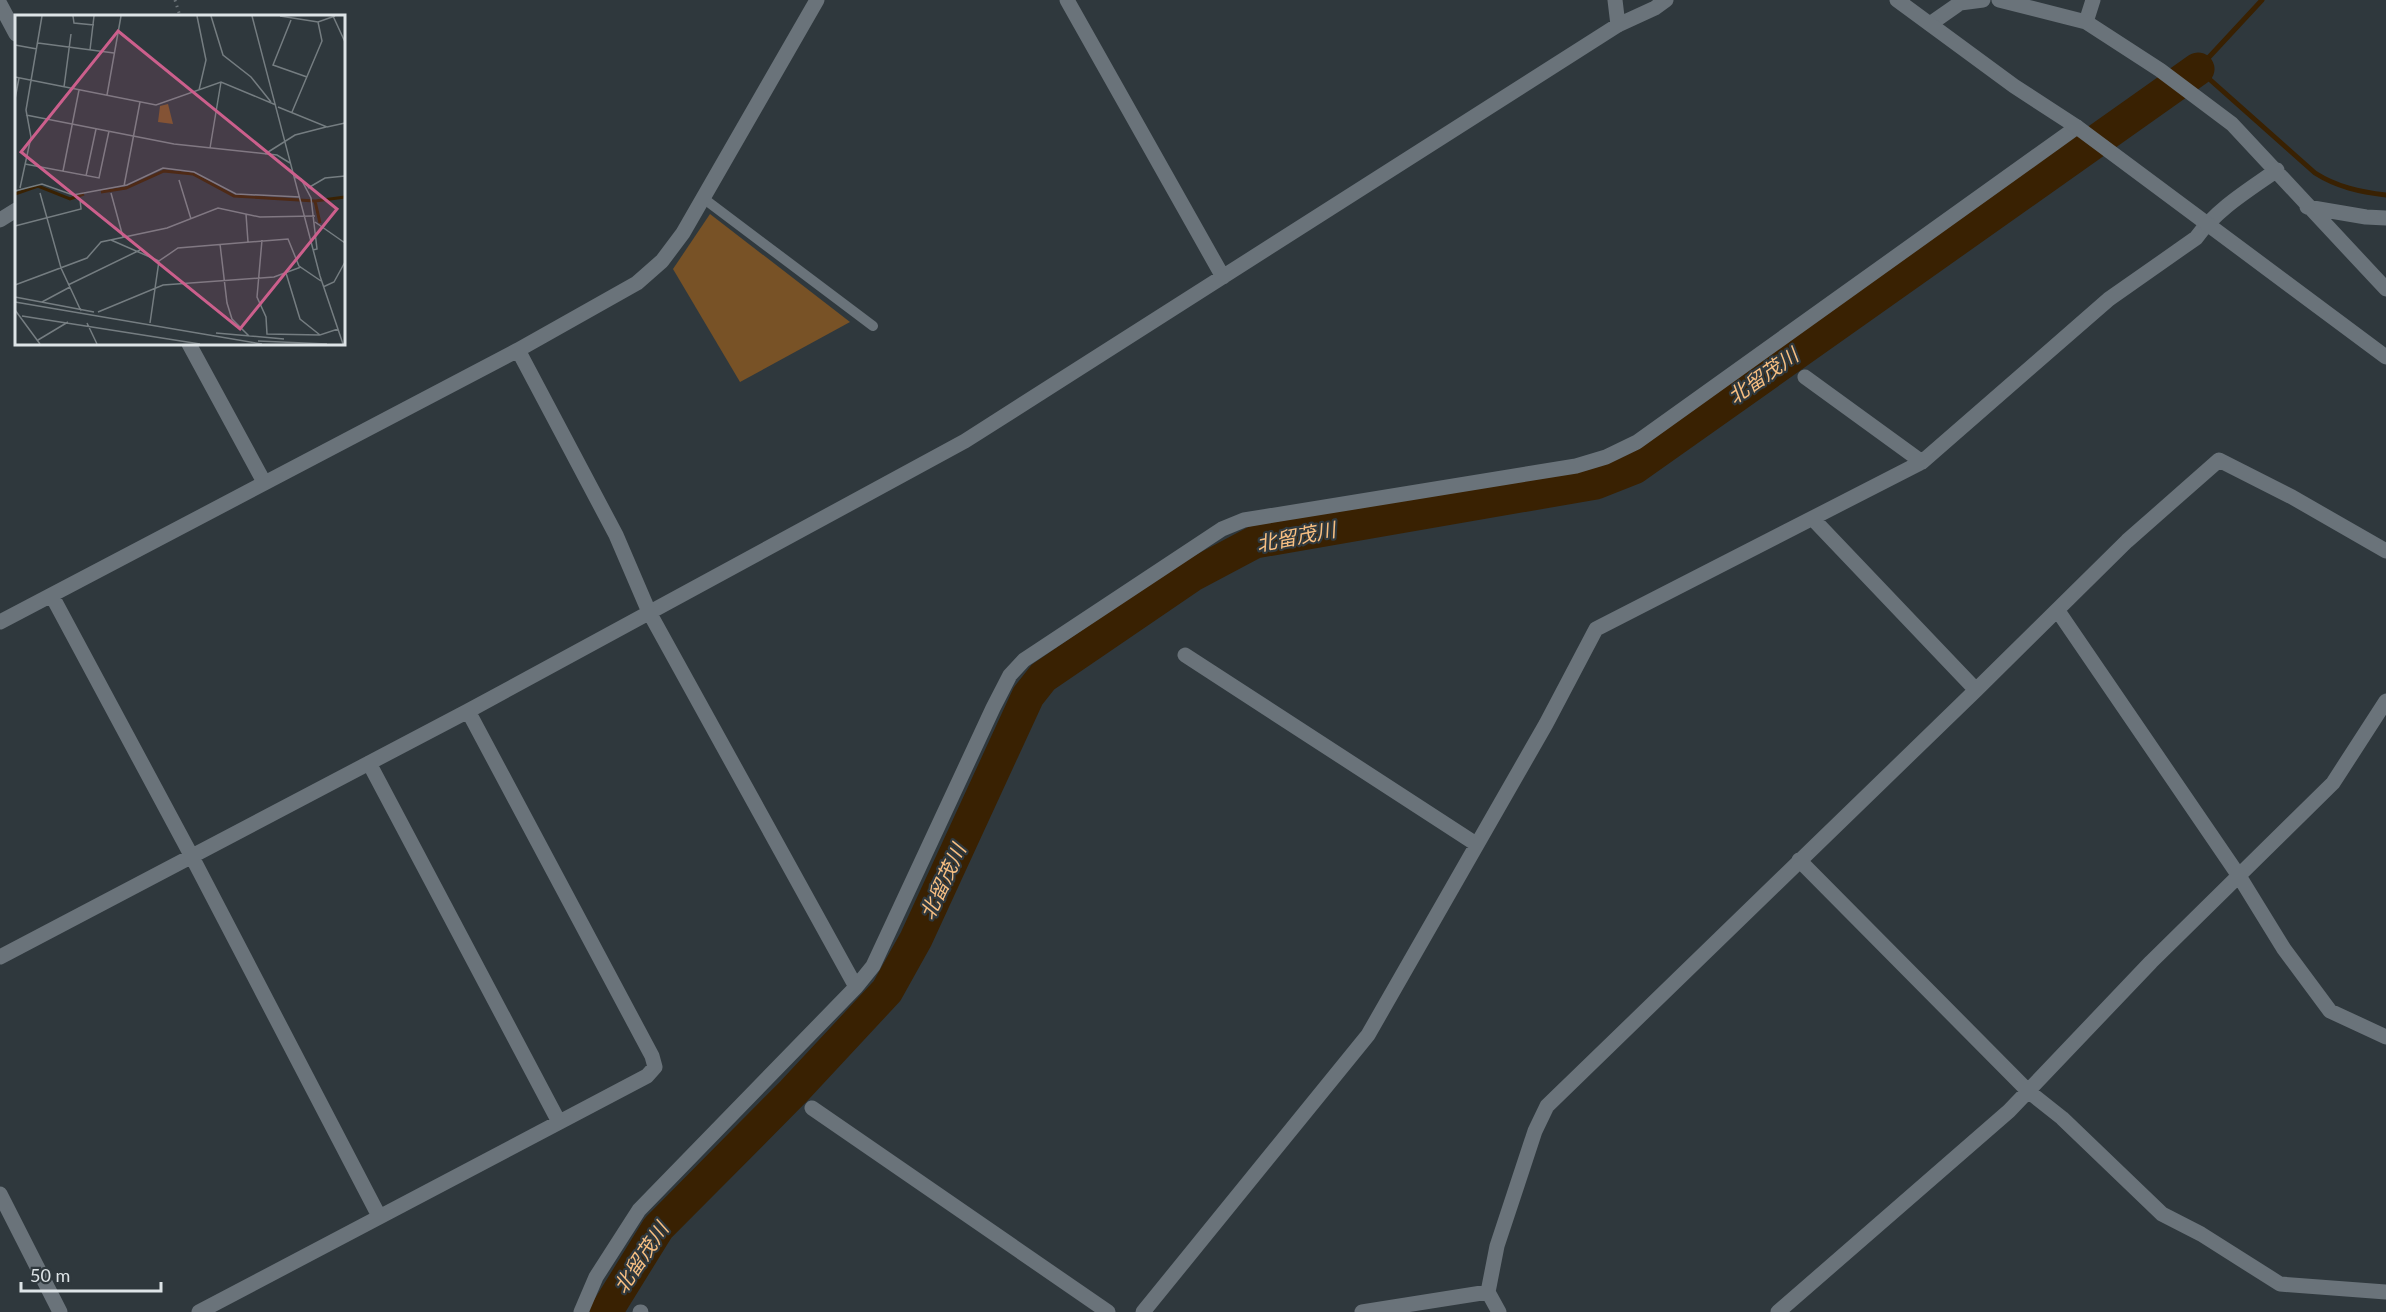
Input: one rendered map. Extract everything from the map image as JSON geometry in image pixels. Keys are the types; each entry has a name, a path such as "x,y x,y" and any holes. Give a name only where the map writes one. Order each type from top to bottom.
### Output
{"street":[{"path":"0,622 518,350 637,283 662,261 683,233 817,0"},
{"path":"1067,0 1223,277"},
{"path":"1615,0 1618,25"},
{"path":"0,957 468,711 964,441 1618,25 1655,8 1666,0"},
{"path":"1897,0 2014,86 2082,131 2386,357"},
{"path":"1930,24 1960,3 1983,0"},
{"path":"1999,0 2086,22 2160,70 2232,123 2307,207 2386,290"},
{"path":"2086,22 2093,0"},
{"path":"0,4 15,32"},
{"path":"580,1312 596,1277 639,1210 856,987 873,966 997,700 1010,675 1024,660 1222,529 1244,520 1576,466 1606,457 1627,447 2082,131"},
{"path":"1143,1312 1368,1035 1551,715 1596,629 1922,462 2109,299 2196,238 2206,224 2228,204 2277,171"},
{"path":"2307,207 2366,218 2386,218"},
{"path":"0,220 15,211"},
{"path":"190,345 264,482"},
{"path":"518,350 616,536 649,612 856,987"},
{"path":"1805,377 1922,462"},
{"path":"1499,1312 1488,1293 1497,1246 1535,1131 1547,1106 2127,541 2219,460 2292,497 2386,551"},
{"path":"1813,519 1976,690"},
{"path":"52,596 191,855 379,1216"},
{"path":"2058,610 2239,876 2284,948 2330,1011 2386,1037"},
{"path":"1185,655 1476,844"},
{"path":"1778,1312 2009,1111 2107,1007 2333,783 2386,700"},
{"path":"199,1312 647,1076 655,1067 652,1056 468,711"},
{"path":"369,763 560,1122"},
{"path":"1799,860 2028,1090 2062,1118 2162,1214 2201,1234 2280,1284 2386,1292"},
{"path":"812,1108 1108,1312"},
{"path":"0,1194 60,1312"},
{"path":"1362,1312 1488,1293"}],"lane":[{"path":"703,198 873,326"}],"path":[{"path":"175,0 180,15"}],"shaded area":[{"path":"710,214 850,322 740,382 673,269"}],"waterway":[{"path":"2262,0 2198,69 2315,173 2349,188 2386,195"},
{"name":"北留茂川","path":"606,1312 658,1228 793,1092 887,991 916,939 1028,696 1043,677 1191,576 1255,542 1596,483 1634,468 2198,69"}]}
